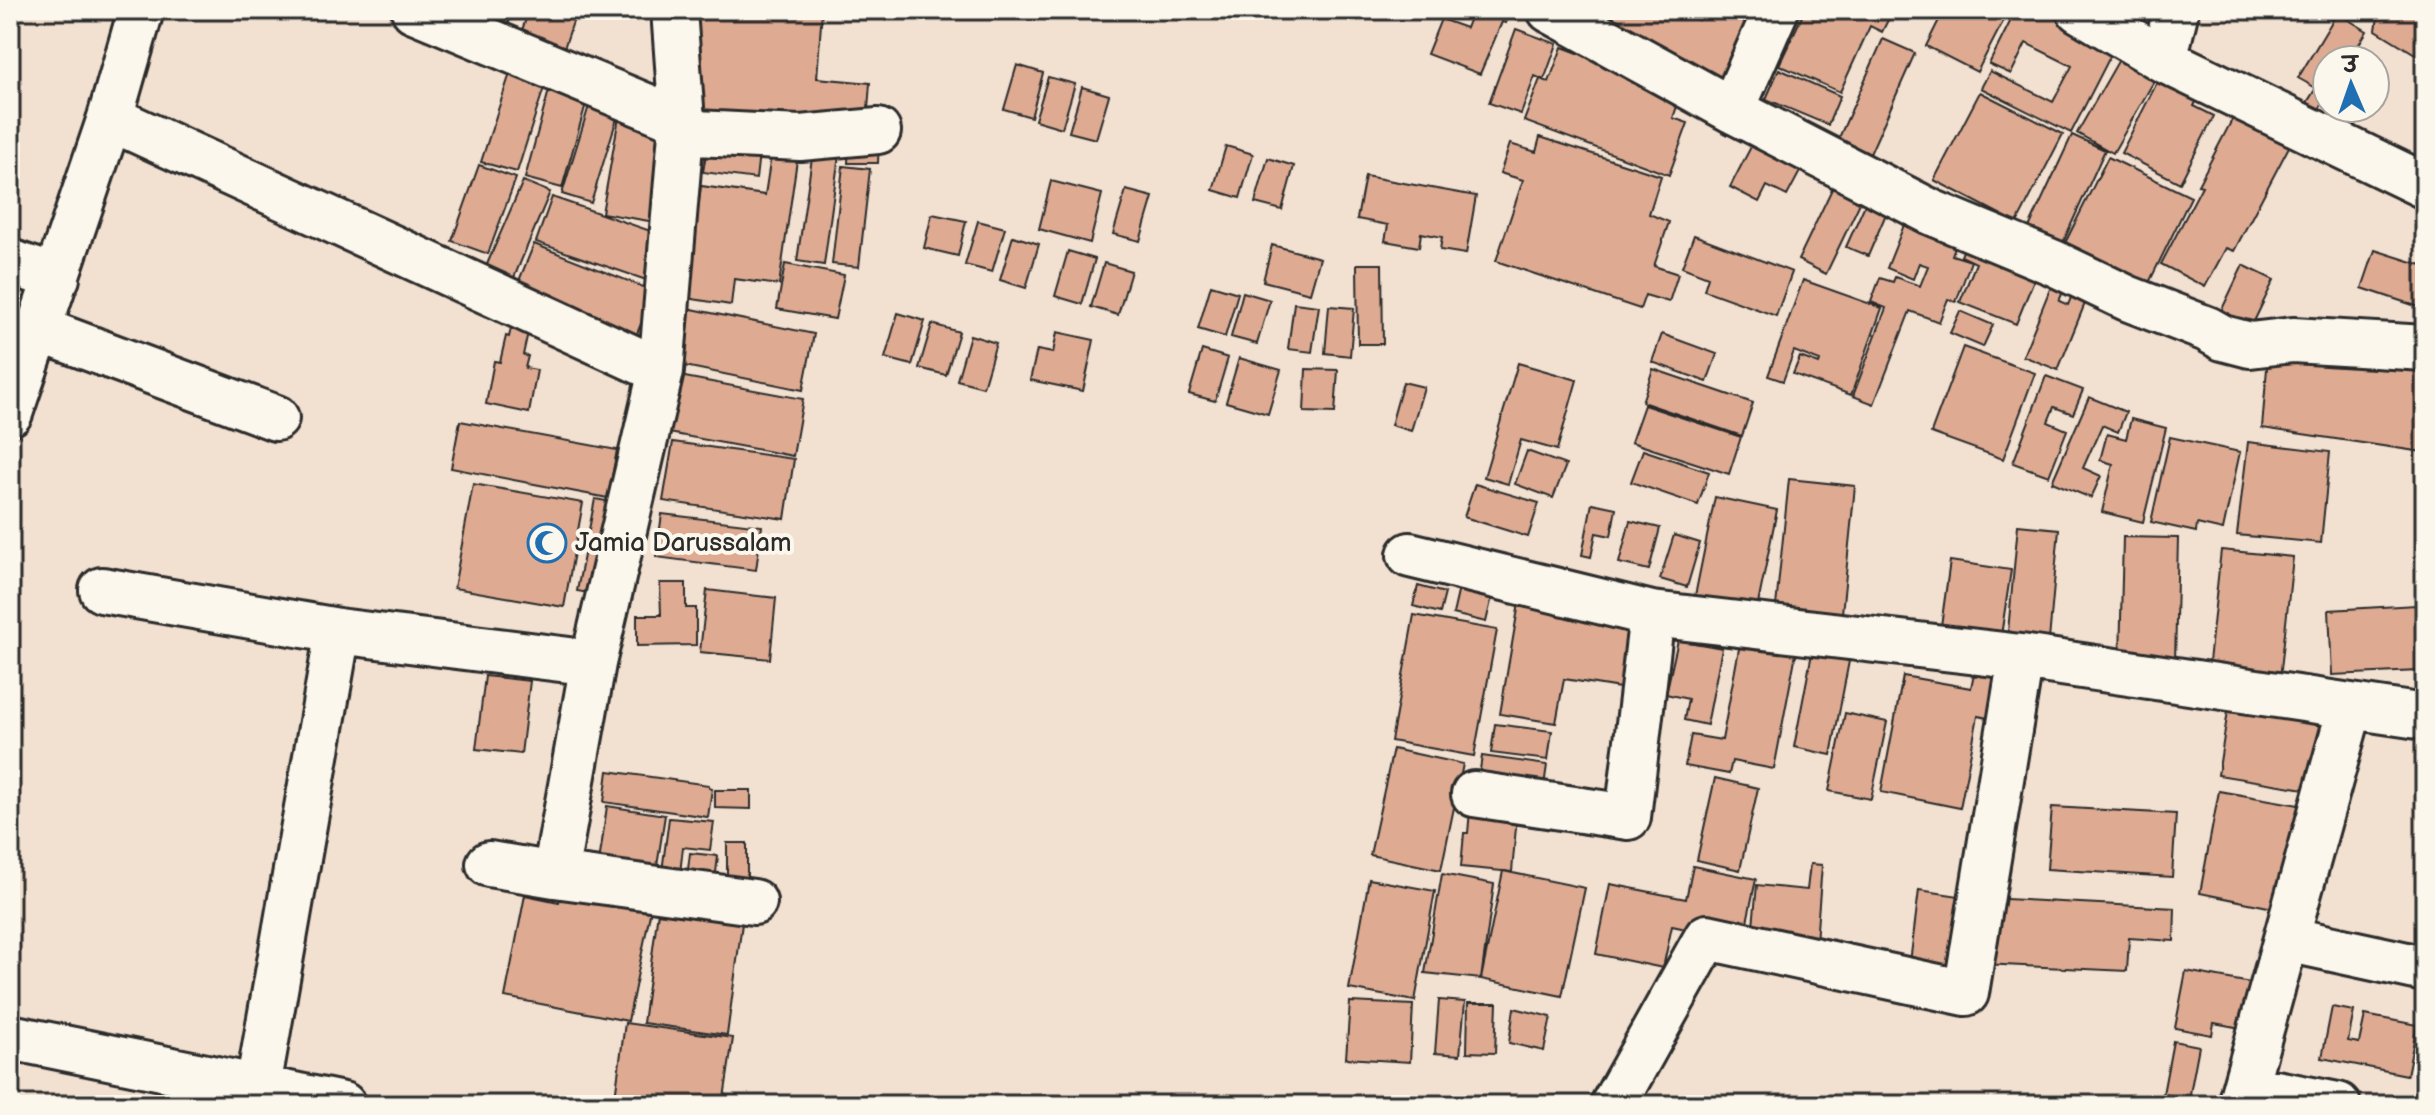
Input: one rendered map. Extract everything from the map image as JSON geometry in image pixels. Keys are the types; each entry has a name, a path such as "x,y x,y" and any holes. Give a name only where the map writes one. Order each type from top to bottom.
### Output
{"street":[{"path":"414,10 682,121 696,133 800,138 878,131"},
{"path":"555,875 593,663 661,371 682,121 674,10"},
{"path":"1550,10 1732,110 1931,212 2223,338 2250,345 2293,340 2425,348"},
{"path":"1732,110 1776,10"},
{"path":"2079,10 2164,60 2425,186"},
{"path":"2164,60 2176,10"},
{"path":"10,413 110,118 136,11"},
{"path":"110,118 661,371"},
{"path":"10,262 57,278"},
{"path":"38,329 276,418"},
{"path":"1410,555 1652,614 2021,657 2425,717"},
{"path":"102,590 338,631 593,663"},
{"path":"1474,794 1628,817 1652,614"},
{"path":"258,1087 338,631"},
{"path":"1613,1105 1707,937 1966,993 2021,657"},
{"path":"2338,1105 2243,1096 2350,708"},
{"path":"489,864 754,902"},
{"path":"2287,939 2425,969"},
{"path":"10,1037 343,1105"}],"building":[{"path":"461,10 514,10 506,29"},
{"path":"529,10 577,10 561,57 518,42"},
{"path":"699,10 822,10 817,78 870,83 866,136 690,123"},
{"path":"1473,10 1511,10 1506,23 1502,22 1480,74 1427,54 1441,19 1466,28"},
{"path":"1589,10 1681,10 1698,20 1703,10 1769,10 1727,86"},
{"path":"1805,10 1893,10 1882,32 1870,26 1840,92 1779,65"},
{"path":"1944,10 2009,10 1977,72 1926,46"},
{"path":"2016,10 2056,10 2118,41 2071,133 1981,88 1990,71 2053,102 2072,66 2026,43 2011,74 1989,64"},
{"path":"2379,10 2425,10 2425,60 2376,30"},
{"path":"2337,13 2367,31 2359,44 2318,44"},
{"path":"1516,29 1557,44 1544,80 1535,76 1521,114 1489,103"},
{"path":"1883,39 1915,53 1870,154 1838,140"},
{"path":"1562,47 1682,92 1673,118 1688,123 1669,175 1524,121 1540,79 1549,82"},
{"path":"2125,49 2161,69 2113,153 2077,133"},
{"path":"2311,56 2311,85 2298,78"},
{"path":"514,61 549,72 517,172 481,162"},
{"path":"1017,65 1043,73 1031,117 1004,109"},
{"path":"2165,67 2204,86 2194,106 2214,116 2180,183 2121,153"},
{"path":"1779,69 1840,96 1828,125 1766,99"},
{"path":"1048,77 1075,84 1062,128 1035,120"},
{"path":"551,83 589,93 562,188 525,178"},
{"path":"1082,87 1109,95 1096,139 1069,132"},
{"path":"1980,92 2063,134 2017,223 1934,180"},
{"path":"592,96 621,105 591,203 562,194"},
{"path":"2311,96 2311,114 2303,109"},
{"path":"2235,114 2291,143 2234,251 2226,248 2205,287 2161,264"},
{"path":"619,117 673,126 661,223 602,213"},
{"path":"2072,135 2105,150 2060,249 2026,234"},
{"path":"1540,137 1661,176 1649,214 1669,222 1654,266 1678,274 1669,302 1645,295 1640,309 1496,261 1523,180 1500,173 1510,144 1536,152"},
{"path":"849,139 879,140 878,163 848,163"},
{"path":"1755,139 1804,164 1787,196 1767,186 1759,202 1730,187"},
{"path":"1226,146 1253,154 1240,198 1213,190"},
{"path":"707,147 759,153 756,179 703,172"},
{"path":"813,151 839,155 824,265 797,261"},
{"path":"771,156 797,160 779,285 734,279 731,305 686,298 701,186 765,195"},
{"path":"2108,157 2191,197 2144,293 2060,253"},
{"path":"1268,158 1294,166 1282,210 1255,203"},
{"path":"479,165 516,178 488,254 452,241"},
{"path":"843,166 870,169 859,267 832,264"},
{"path":"1841,170 1869,184 1826,274 1798,260"},
{"path":"1365,176 1476,196 1466,254 1440,250 1442,237 1421,233 1419,247 1385,241 1388,225 1357,219"},
{"path":"523,181 550,192 513,280 485,269"},
{"path":"1051,181 1102,194 1090,243 1039,229"},
{"path":"1126,190 1153,197 1140,241 1113,234"},
{"path":"1871,191 1892,200 1868,256 1846,247"},
{"path":"552,197 668,237 652,282 536,242"},
{"path":"1910,210 1961,230 1952,255 1971,261 1956,302 1948,299 1939,322 1910,311 1874,404 1853,396 1886,308 1871,302 1880,278 1893,282 1895,277 1920,286 1928,266 1919,263 1913,279 1887,268"},
{"path":"932,214 966,221 958,256 924,248"},
{"path":"978,221 1005,228 992,272 965,265"},
{"path":"1971,231 2042,260 2016,324 1960,302 1976,263 1961,256"},
{"path":"1694,235 1792,272 1776,316 1704,290 1708,277 1682,267"},
{"path":"1013,236 1039,244 1026,288 1000,280"},
{"path":"534,244 654,291 634,341 514,293"},
{"path":"1272,245 1320,258 1310,293 1263,281"},
{"path":"2375,250 2425,266 2425,309 2362,288"},
{"path":"1068,251 1095,259 1082,304 1055,296"},
{"path":"1104,263 1131,271 1118,315 1091,307"},
{"path":"785,264 844,275 835,319 777,309"},
{"path":"1357,264 1382,264 1383,344 1358,344"},
{"path":"2243,265 2274,280 2245,340 2214,326"},
{"path":"2056,274 2069,278 2059,301 2068,305 2076,285 2090,291 2058,370 2023,356"},
{"path":"1803,280 1882,308 1851,395 1793,374 1800,357 1819,364 1820,361 1794,351 1783,381 1768,376"},
{"path":"1211,285 1238,293 1225,337 1198,329"},
{"path":"1243,292 1270,300 1257,344 1231,337"},
{"path":"1294,303 1319,306 1312,352 1288,349"},
{"path":"1329,306 1354,308 1350,356 1325,353"},
{"path":"687,308 814,334 803,390 675,364"},
{"path":"1960,311 1993,325 1983,347 1950,333"},
{"path":"898,313 925,321 912,365 885,358"},
{"path":"513,319 530,323 523,355 528,356 525,368 537,370 529,413 486,404 494,361 500,362"},
{"path":"932,324 959,332 946,375 919,368"},
{"path":"1057,332 1094,340 1083,391 1030,380 1037,350 1053,353"},
{"path":"1662,334 1717,354 1707,382 1652,362"},
{"path":"970,335 996,343 983,387 957,380"},
{"path":"2269,344 2425,358 2423,452 2262,428"},
{"path":"1963,347 2035,373 2003,459 1931,433"},
{"path":"1202,350 1228,358 1215,401 1189,394"},
{"path":"1239,358 1281,370 1268,414 1226,402"},
{"path":"1518,363 1577,380 1557,450 1521,440 1508,484 1484,477"},
{"path":"1306,369 1338,370 1335,413 1304,412"},
{"path":"1653,369 1753,403 1742,436 1642,402"},
{"path":"674,375 803,399 793,456 663,432"},
{"path":"2046,376 2083,390 2073,414 2054,407 2048,422 2067,430 2049,476 2013,463"},
{"path":"1403,382 1424,387 1411,431 1391,425"},
{"path":"2089,397 2126,412 2118,432 2102,425 2083,468 2101,476 2091,498 2052,482"},
{"path":"1644,405 1741,437 1729,474 1631,442"},
{"path":"2131,419 2166,428 2143,522 2102,512 2113,464 2100,460 2107,434 2126,439"},
{"path":"460,421 617,450 608,498 451,468"},
{"path":"2170,437 2240,452 2223,530 2197,524 2196,532 2151,522"},
{"path":"673,442 794,459 785,519 663,501"},
{"path":"2248,442 2330,452 2321,543 2237,535"},
{"path":"1643,450 1709,472 1698,505 1631,482"},
{"path":"1527,451 1566,465 1553,498 1515,484"},
{"path":"1789,479 1855,486 1841,623 1775,616"},
{"path":"473,484 583,503 564,607 454,588"},
{"path":"1475,484 1539,503 1528,537 1464,517"},
{"path":"1715,497 1777,510 1757,609 1695,596"},
{"path":"595,499 623,504 606,596 577,591"},
{"path":"1592,503 1616,508 1611,536 1596,533 1591,557 1582,555"},
{"path":"662,514 762,526 756,570 656,557"},
{"path":"1630,521 1660,528 1649,570 1619,563"},
{"path":"2018,525 2059,529 2048,651 2007,642"},
{"path":"1674,535 1700,543 1687,587 1660,579"},
{"path":"2123,537 2178,538 2175,661 2120,660"},
{"path":"2221,550 2293,557 2280,679 2208,671"},
{"path":"1950,561 2011,570 2000,642 1940,633"},
{"path":"660,583 686,583 686,608 696,608 696,645 637,646 637,615 661,615"},
{"path":"1418,586 1445,593 1440,613 1413,606"},
{"path":"1459,588 1492,597 1486,622 1453,614"},
{"path":"707,590 776,598 770,659 700,652"},
{"path":"1519,603 1630,621 1620,688 1564,679 1556,723 1500,714"},
{"path":"2416,605 2419,671 2332,675 2329,610"},
{"path":"1414,615 1497,630 1474,756 1391,741"},
{"path":"1741,638 1797,648 1774,769 1732,761 1729,774 1685,766 1691,735 1722,740"},
{"path":"1678,640 1722,648 1707,725 1684,720 1688,699 1666,694"},
{"path":"1812,653 1849,661 1831,755 1794,747"},
{"path":"1974,673 2001,679 1993,719 1978,716 1960,808 1881,792 1903,676 1971,688"},
{"path":"485,676 530,681 521,754 476,749"},
{"path":"2230,698 2324,714 2311,790 2218,775"},
{"path":"1845,713 1887,722 1871,799 1829,791"},
{"path":"1495,724 1552,731 1548,760 1491,753"},
{"path":"1393,749 1463,764 1441,870 1370,855"},
{"path":"1482,756 1547,765 1542,800 1477,790"},
{"path":"608,771 709,785 712,789 708,817 604,802"},
{"path":"1715,778 1758,788 1740,870 1697,860"},
{"path":"715,790 751,790 751,809 715,808"},
{"path":"2219,791 2299,805 2278,909 2200,893"},
{"path":"1471,799 1518,804 1512,872 1461,867"},
{"path":"607,806 665,815 655,879 598,870"},
{"path":"2052,807 2176,814 2172,877 2047,869"},
{"path":"669,818 714,822 710,850 683,847 679,882 661,879"},
{"path":"727,843 747,843 747,888 727,887"},
{"path":"690,853 718,856 714,889 686,886"},
{"path":"1810,864 1822,865 1816,942 1752,936 1757,885 1807,890"},
{"path":"1693,866 1756,879 1743,941 1672,926 1663,968 1596,954 1610,884 1686,899"},
{"path":"1503,871 1585,888 1562,996 1481,979"},
{"path":"1442,874 1494,884 1481,979 1425,973"},
{"path":"1369,879 1435,891 1415,1001 1349,989"},
{"path":"563,886 652,904 628,1021 505,997 525,895 559,902"},
{"path":"1919,890 1966,897 1956,969 1910,963"},
{"path":"1987,898 2175,908 2174,941 2129,938 2127,971 1984,964"},
{"path":"659,904 743,916 727,1035 643,1023"},
{"path":"2186,971 2267,986 2257,1031 2214,1023 2212,1035 2175,1028"},
{"path":"1439,1000 1465,1002 1460,1055 1435,1053"},
{"path":"1350,1002 1413,1005 1410,1062 1346,1058"},
{"path":"1468,1003 1497,1003 1495,1053 1467,1052"},
{"path":"2332,1007 2354,1011 2348,1041 2359,1043 2365,1015 2417,1025 2407,1075 2322,1058"},
{"path":"1514,1008 1551,1017 1544,1051 1509,1043"},
{"path":"625,1023 733,1038 723,1105 614,1105"},
{"path":"2173,1041 2199,1046 2189,1099 2163,1094"}],"place":[{"name":"Jamia Darussalam","path":"547,543"}]}
